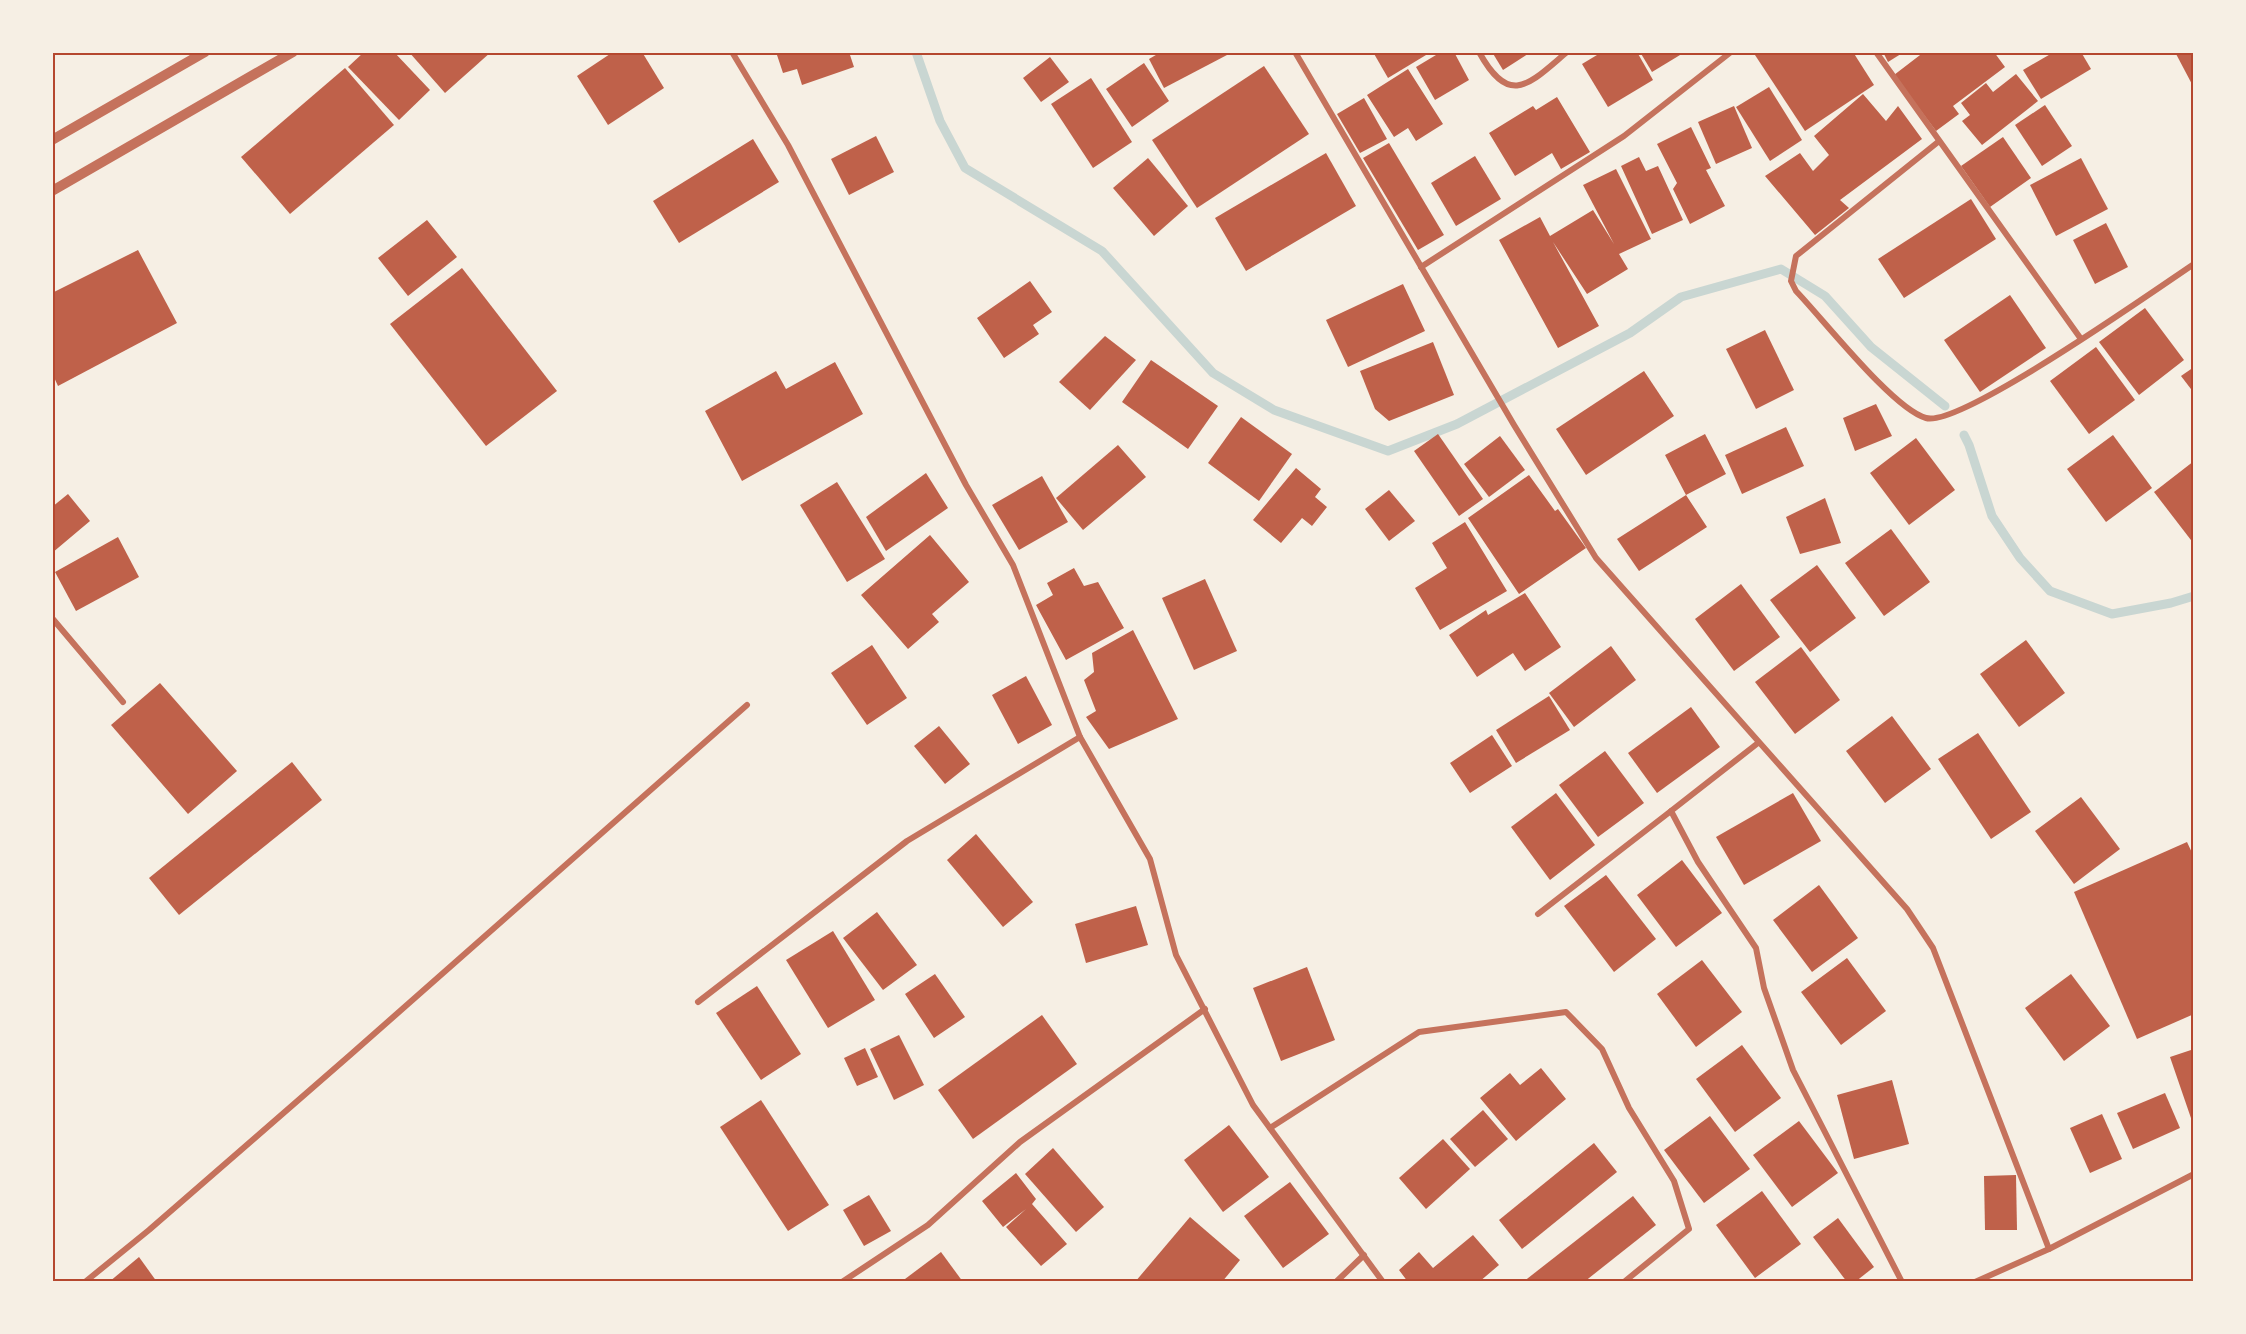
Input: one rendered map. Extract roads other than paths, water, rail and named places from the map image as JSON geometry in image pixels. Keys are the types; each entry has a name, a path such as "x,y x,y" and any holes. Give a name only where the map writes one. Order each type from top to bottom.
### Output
{"street":[{"path":"52,140 205,52"},
{"path":"52,191 293,52"},
{"path":"732,52 788,145 966,485 1013,566 1080,737 1150,859 1176,955 1253,1105 1383,1281"},
{"path":"1295,52 1489,383 1596,558 1758,743 1827,816 1907,909 1933,948 2049,1249"},
{"path":"1479,52 1496,79 1506,86 1518,86 1532,82 1567,52"},
{"path":"1421,267 1624,136 1731,52"},
{"path":"1876,52 1938,142 2081,339"},
{"path":"1938,142 1796,256 1791,281 1796,291 1858,360 1907,407 1927,419 1952,414 1999,390 2081,339 2193,264"},
{"path":"52,618 123,702"},
{"path":"85,1281 149,1230 332,1071 747,705"},
{"path":"698,1002 907,840 1080,737"},
{"path":"1538,914 1758,743"},
{"path":"1671,811 1698,862 1756,948 1764,988 1793,1070 1902,1281"},
{"path":"842,1281 928,1225 1020,1142 1205,1009"},
{"path":"1270,1128 1419,1032 1566,1012 1602,1049 1629,1107 1674,1181 1689,1229 1624,1281"},
{"path":"1976,1281 2049,1249 2193,1174"},
{"path":"1336,1281 1364,1255"}],"waterway":[{"path":"916,52 940,121 965,168 1102,251 1213,373 1274,410 1388,451 1457,424 1630,333 1681,297 1781,269 1825,296 1871,347 1945,406"},
{"path":"1964,435 1992,516 2020,558 2050,591 2112,614 2171,603 2194,596"}]}
